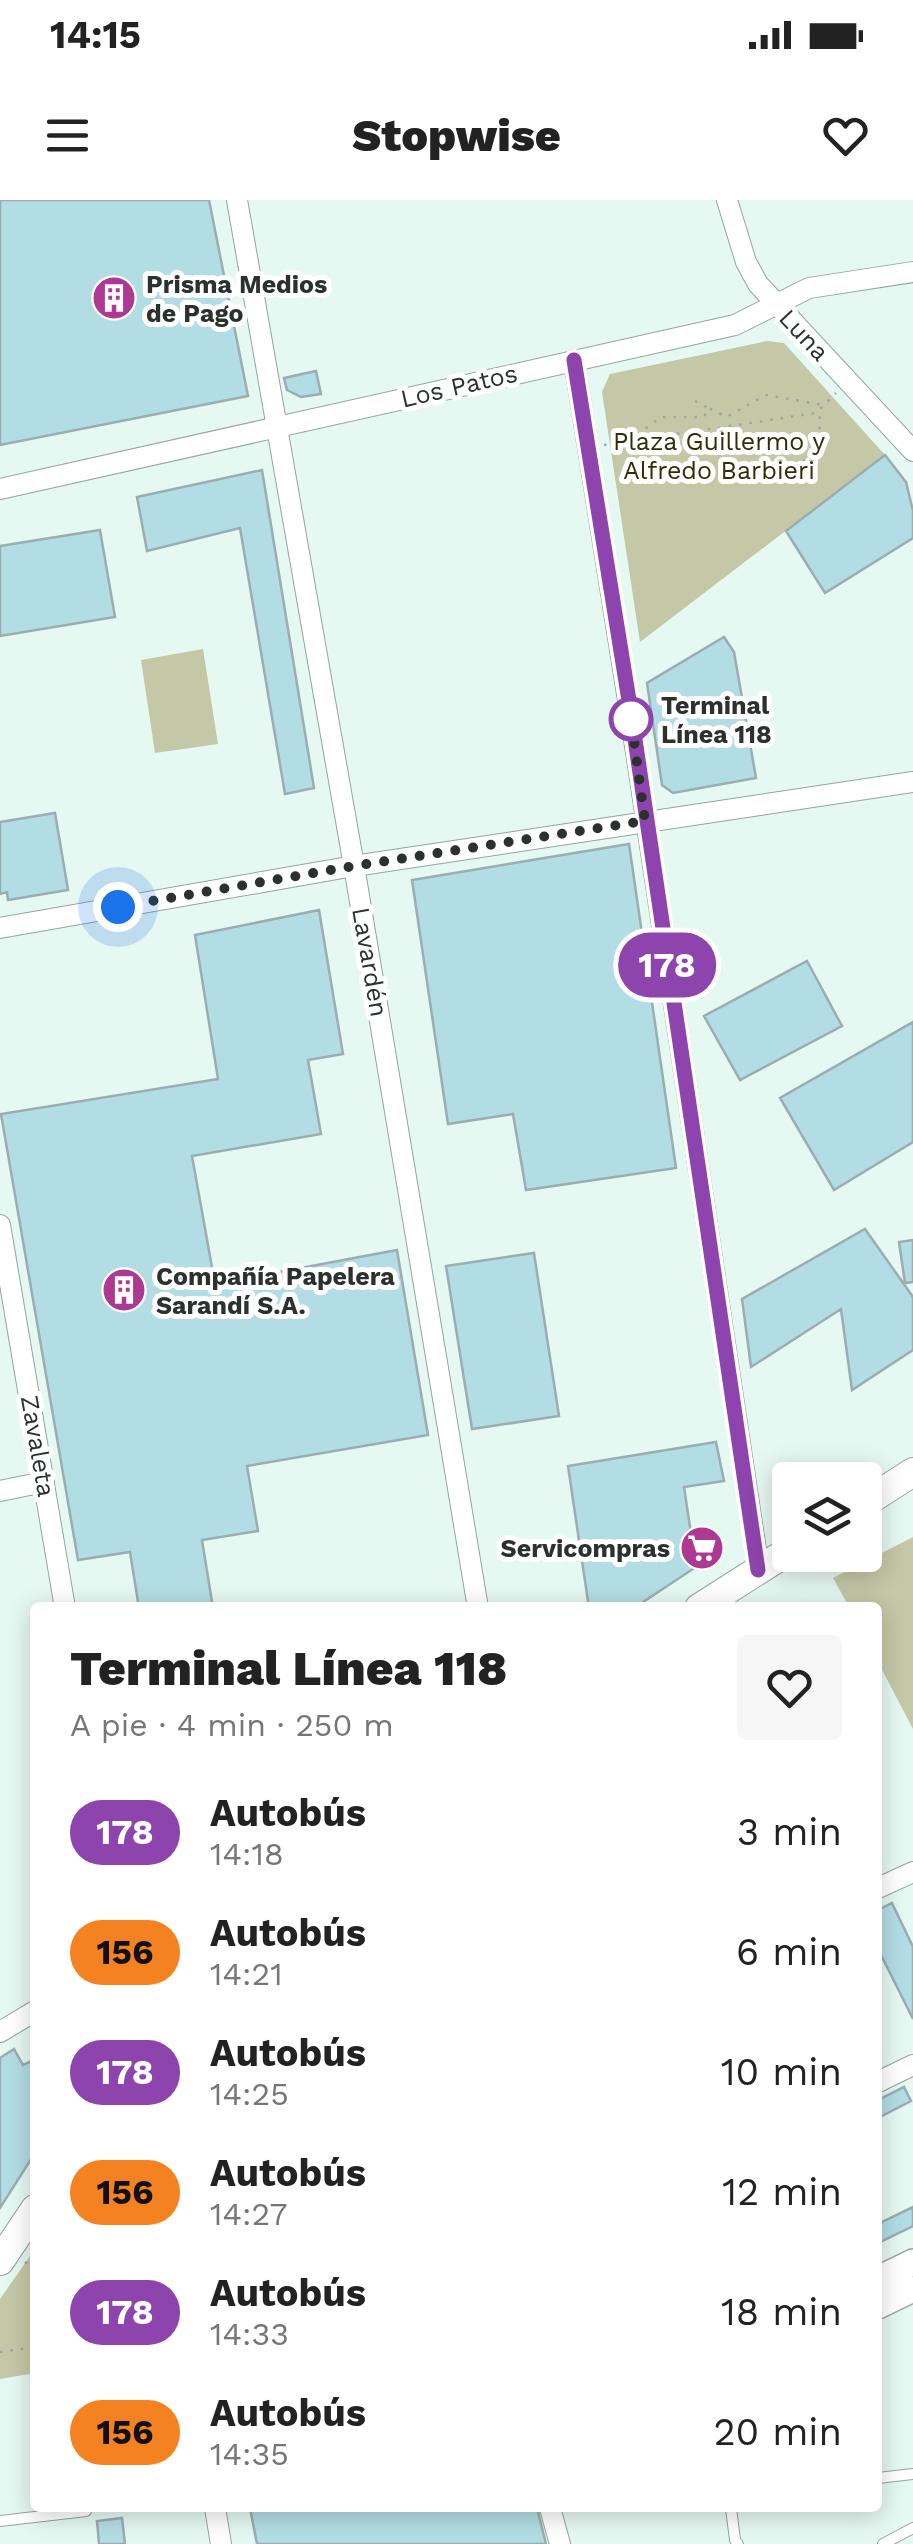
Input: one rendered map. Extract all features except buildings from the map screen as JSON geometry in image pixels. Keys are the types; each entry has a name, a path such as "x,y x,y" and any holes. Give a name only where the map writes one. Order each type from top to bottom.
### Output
{"main road":[{"path":"882,1491 913,1472"},
{"path":"708,1602 772,1561"},
{"path":"0,2261 30,2216"}],"street":[{"name":"Lavardén","path":"237,200 477,1602"},
{"name":"Luna","path":"727,200 746,262 758,284 913,450"},
{"name":"Los Patos","path":"0,490 734,325 818,286 913,272"},
{"path":"574,360 758,1570"},
{"path":"0,928 354,866 913,782"},
{"name":"Zavaleta","path":"0,1226 6,1288 64,1602"},
{"path":"0,1490 44,1482"},
{"path":"882,1886 912,1875"},
{"path":"0,2032 30,2014"},
{"path":"882,2080 913,2064"},
{"path":"882,2277 913,2262"},
{"path":"882,2304 913,2289"},
{"path":"216,2512 221,2544"},
{"path":"551,2512 560,2544"}],"lane":[{"path":"882,2478 913,2474"},
{"path":"0,2521 70,2512"},
{"path":"731,2512 734,2540 738,2544"},
{"path":"886,2543 913,2528"}],"path":[{"path":"588,448 816,413 848,381"},
{"path":"726,417 766,395 824,406"},
{"path":"695,401 741,424"},
{"path":"706,430 704,417 709,408"},
{"path":"774,476 819,452 820,410"},
{"path":"627,442 662,417 704,417"},
{"path":"0,2352 30,2348"}],"green space":[{"name":"Plaza Guillermo y Alfredo Barbieri","path":"767,341 784,343 885,455 640,642 602,392 610,374"},
{"path":"203,649 218,744 155,753 141,660"},
{"path":"913,1537 913,1729 882,1670 882,1602 846,1602 833,1578 845,1572 882,1572 882,1553"},
{"path":"30,2256 30,2374 0,2379 0,2299"}],"bus line":[{"name":"178","path":"574,360 632,719 758,1570"}],"place":[{"name":"Prisma Medios de Pago","path":"114,298"},
{"name":"Terminal Línea 118","path":"631,719"},
{"name":"Compañía Papelera Sarandí S.A.","path":"124,1290"},
{"name":"Servicompras","path":"702,1548"}],"route":[{"path":"118,907 645,821 631,719"}]}
